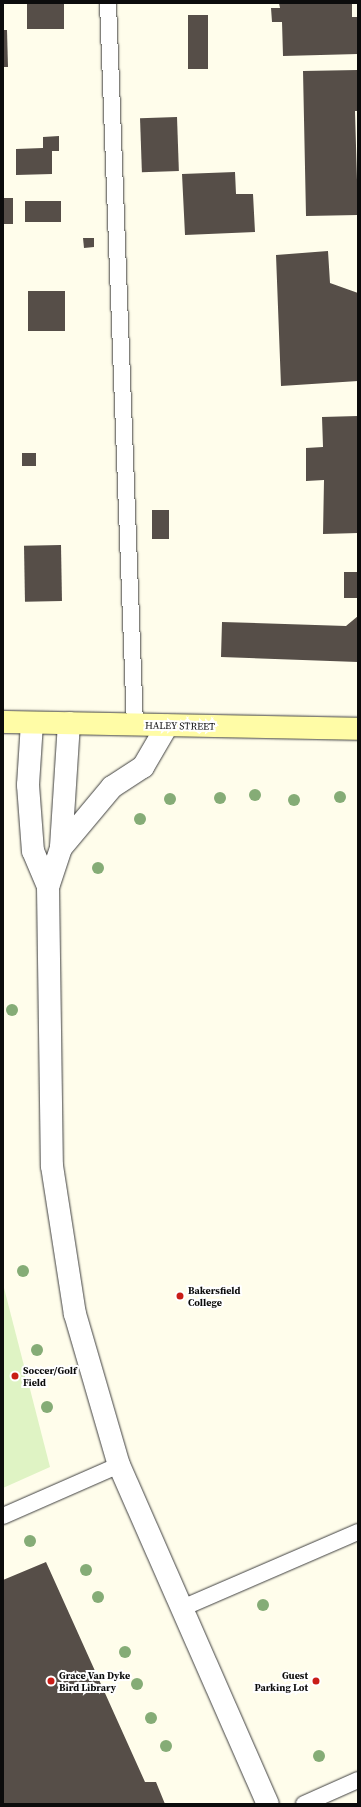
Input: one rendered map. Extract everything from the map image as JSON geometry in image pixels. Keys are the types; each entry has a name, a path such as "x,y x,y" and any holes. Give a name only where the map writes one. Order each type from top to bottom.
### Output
{"street":[{"name":"HALEY STREET","path":"3,722 358,729"},
{"path":"32,723 28,785 32,851 48,887"},
{"path":"69,723 61,848 48,887 52,1166 75,1314 119,1465 180,1609 268,1804"},
{"path":"61,848 112,787 143,767 167,726"}],"lane":[{"path":"108,3 135,725"},
{"path":"3,1516 119,1465"},
{"path":"180,1609 358,1532"},
{"path":"304,1804 358,1780"}],"green space":[{"name":"Soccer/Golf Field","path":"3,1284 50,1467 3,1488"}],"building":[{"path":"27,3 64,3 64,29 27,29"},
{"path":"279,3 352,3 352,17 358,17 358,54 283,56 282,22 272,22 271,8 280,8"},
{"path":"188,15 208,15 208,69 188,69"},
{"path":"3,30 7,30 8,67 3,67"},
{"path":"358,70 358,111 355,111 358,215 306,216 303,71"},
{"path":"177,117 179,171 142,172 140,118"},
{"path":"59,136 59,151 52,151 52,174 16,175 16,149 43,148 43,137"},
{"path":"235,172 236,194 253,194 255,232 185,235 182,174"},
{"path":"3,198 13,198 13,224 3,224"},
{"path":"25,201 61,201 61,222 25,222"},
{"path":"83,238 94,238 94,247 84,248"},
{"path":"328,251 330,283 358,293 358,381 281,386 276,255"},
{"path":"28,291 65,291 65,331 28,331"},
{"path":"358,416 358,533 323,534 324,480 306,481 306,448 323,447 322,417"},
{"path":"22,453 36,453 36,466 22,466"},
{"path":"152,510 169,510 169,539 152,539"},
{"path":"61,545 62,601 25,602 24,546"},
{"path":"344,572 358,572 358,598 344,598"},
{"path":"358,616 358,662 221,657 222,622 346,626"},
{"name":"Grace Van Dyke Bird Library","path":"46,1562 145,1782 156,1782 165,1804 3,1804 3,1580"}],"place":[{"name":"Bakersfield College","path":"180,1296"},
{"name":"Soccer/Golf Field","path":"15,1376"},
{"name":"Grace Van Dyke Bird Library","path":"51,1681"},
{"name":"Guest Parking Lot","path":"316,1681"}]}
